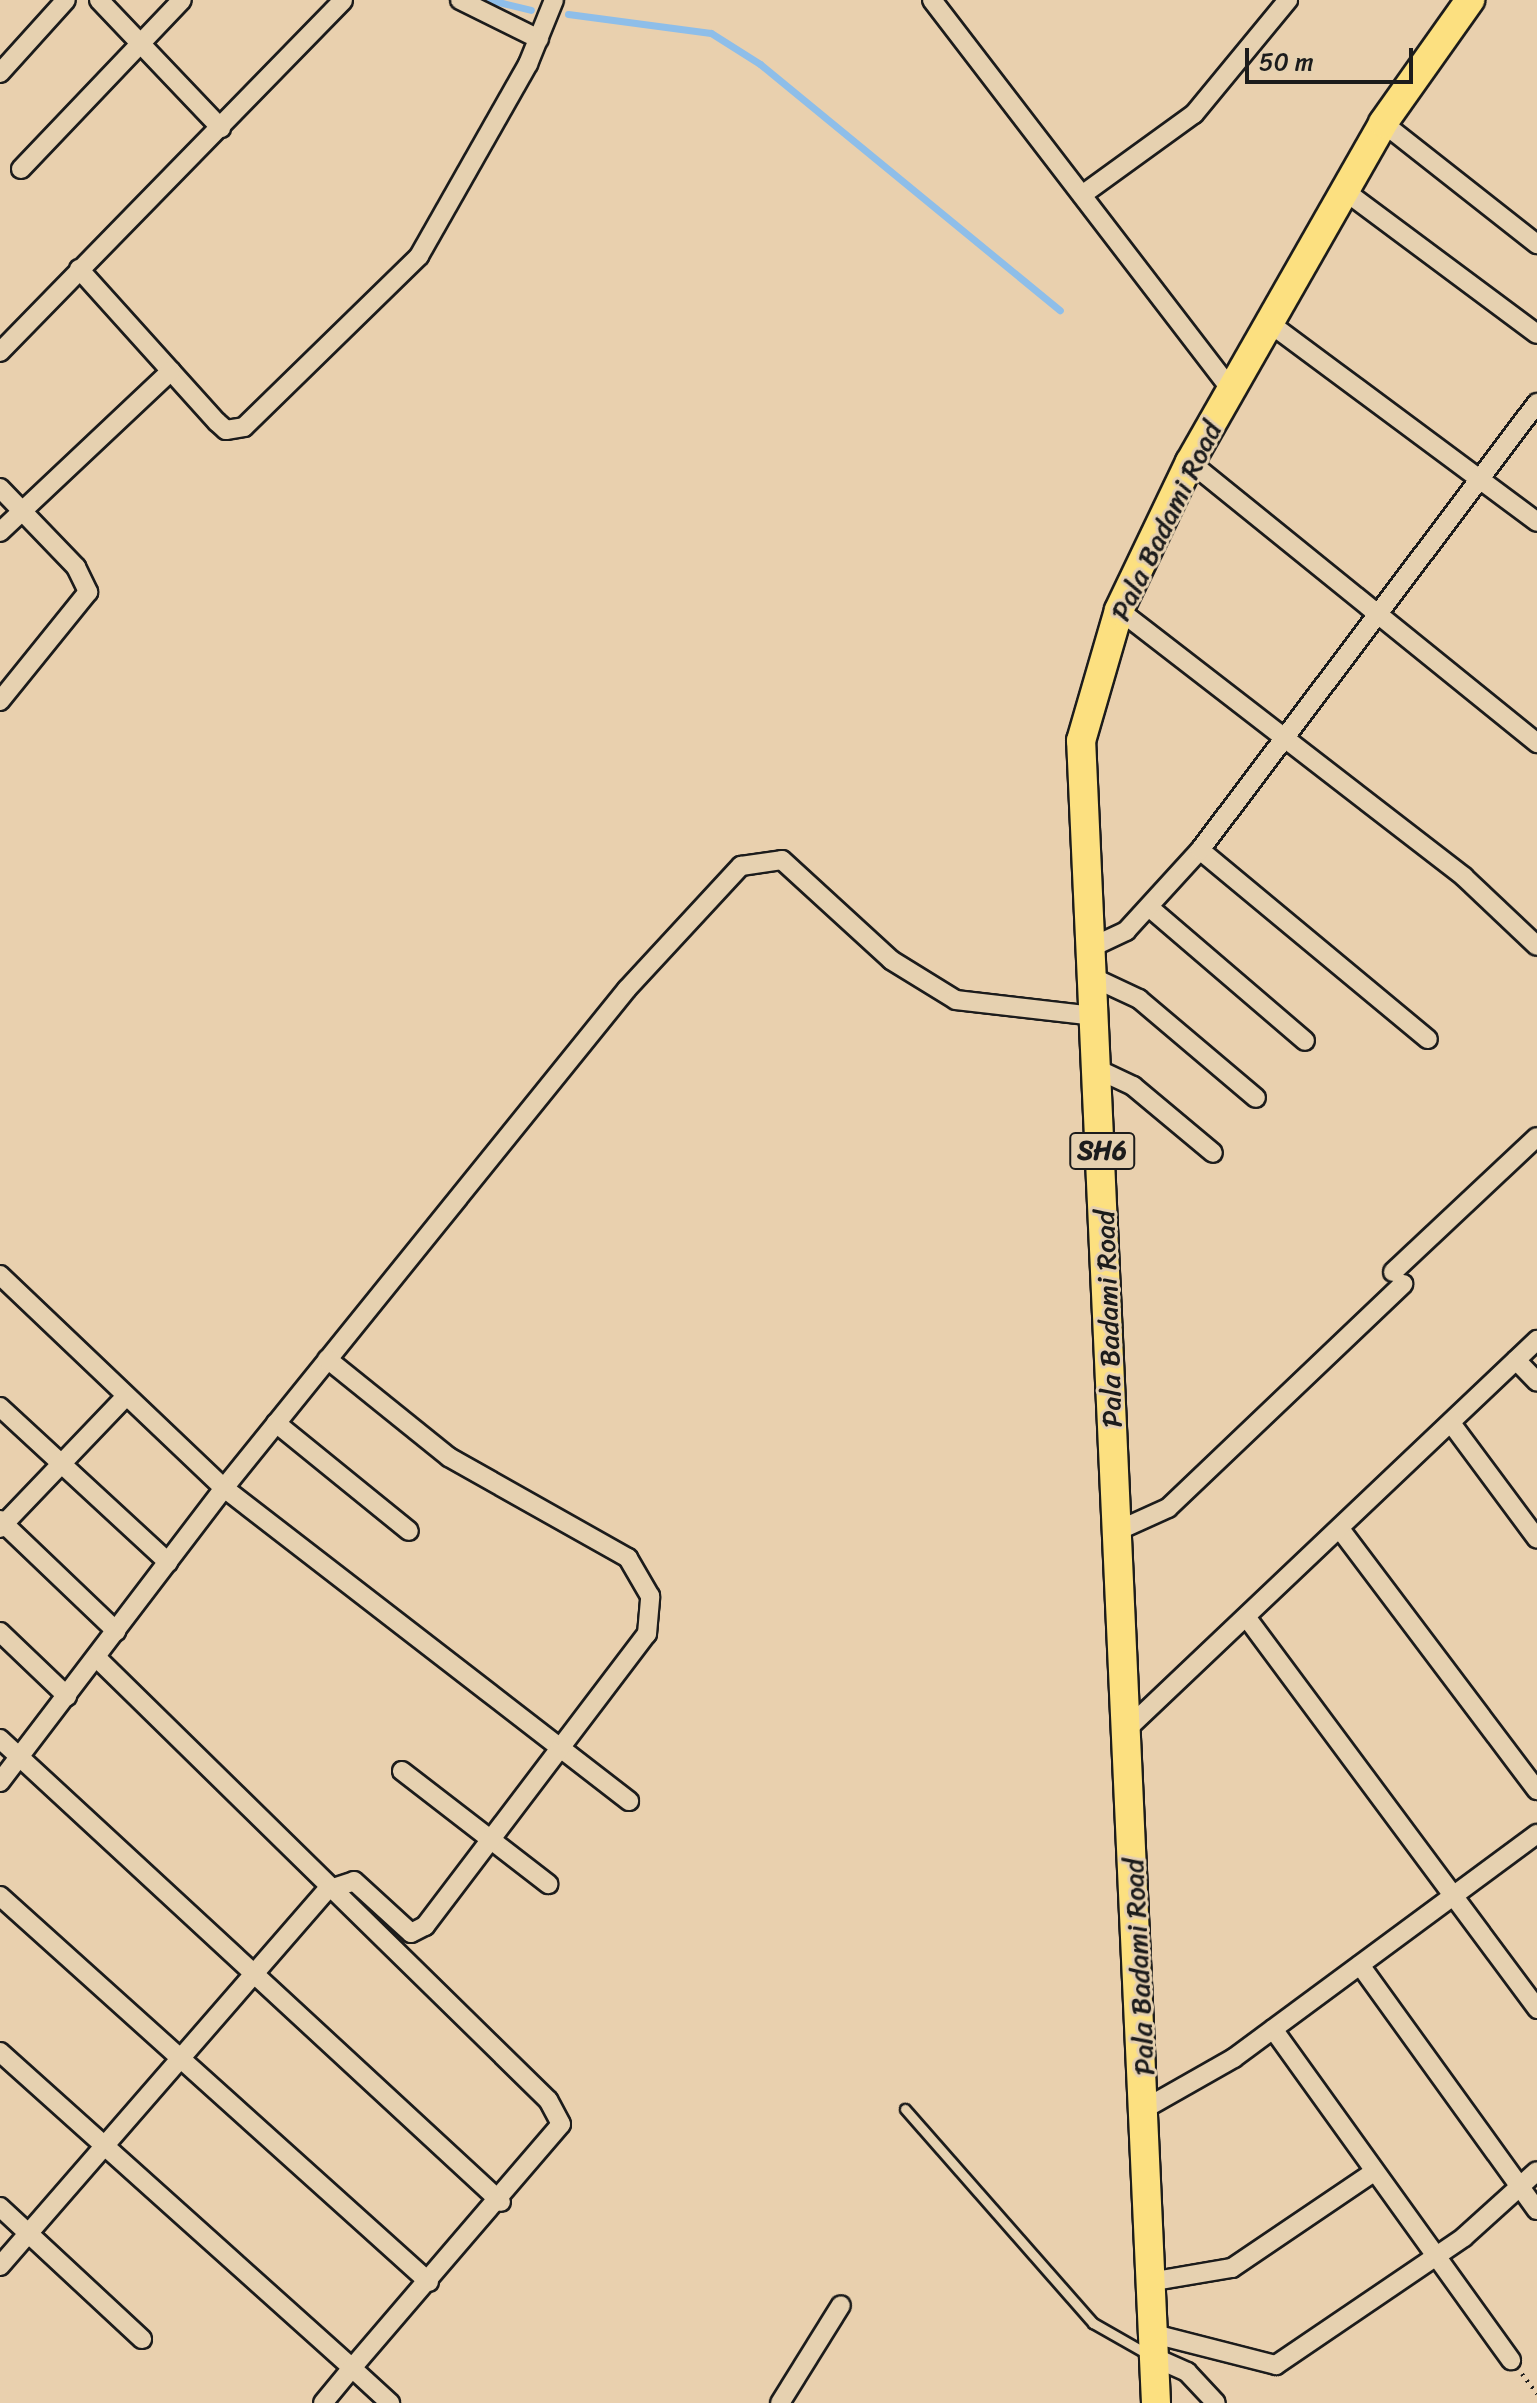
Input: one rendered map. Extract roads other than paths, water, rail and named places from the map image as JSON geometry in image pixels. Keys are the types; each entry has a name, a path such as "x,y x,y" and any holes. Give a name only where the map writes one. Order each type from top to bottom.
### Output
{"main road":[{"name":"Pala Badami Road","path":"1156,2403 1158,2347 1126,1730 1099,1070 1081,741 1119,610 1190,462 1383,123 1470,0"}],"street":[{"path":"0,73 66,0"},
{"path":"99,0 221,128"},
{"path":"21,169 182,0"},
{"path":"4,339 221,128 343,0"},
{"path":"460,0 539,39"},
{"path":"79,269 226,430 244,427 419,256 539,39 554,0"},
{"path":"932,0 1231,390"},
{"path":"1082,195 1194,114 1288,0"},
{"path":"1383,123 1537,244"},
{"path":"1345,191 1537,334"},
{"path":"1268,322 1482,477 1537,522"},
{"path":"0,532 171,371"},
{"path":"1092,947 1126,931 1200,850 1287,739 1537,403"},
{"path":"1190,462 1383,611 1537,743"},
{"path":"0,488 76,567 88,592 0,701"},
{"path":"1119,610 1464,877 1537,946"},
{"path":"1200,850 1428,1039"},
{"path":"0,1782 224,1488 327,1359 627,989 741,866 782,860 891,960 956,1000 1095,1016"},
{"path":"1150,908 1305,1041"},
{"path":"1094,978 1139,999 1256,1098"},
{"path":"1099,1070 1133,1086 1213,1153"},
{"path":"1117,1531 1168,1508 1537,1137"},
{"path":"1,1278 224,1488 629,1801"},
{"path":"1126,1730 1537,1340"},
{"path":"0,2266 103,2143 327,1890 354,1881 411,1933 419,1932 647,1634 653,1615 640,1573 615,1547 449,1457 327,1359"},
{"path":"1516,1360 1537,1382"},
{"path":"116,1631 1,1524 126,1396"},
{"path":"0,1407 168,1562"},
{"path":"276,1423 409,1531"},
{"path":"1451,1423 1537,1539"},
{"path":"1340,1529 1537,1790"},
{"path":"1247,1618 1537,2009"},
{"path":"0,1632 67,1696"},
{"path":"96,1657 327,1890 558,2111 559,2134 323,2403"},
{"path":"0,1739 501,2202"},
{"path":"402,1771 548,1884"},
{"path":"1146,2108 1273,2029 1537,1834"},
{"path":"0,1896 429,2282"},
{"path":"1360,1965 1537,2210"},
{"path":"1273,2029 1511,2360"},
{"path":"0,2052 390,2403"},
{"path":"1158,2347 1276,2365 1437,2257 1537,2171"},
{"path":"1155,2281 1232,2268 1374,2172"},
{"path":"0,2207 142,2339"},
{"path":"780,2403 841,2305"},
{"path":"1158,2347 1216,2403"}],"lane":[{"path":"905,2109 1093,2323 1116,2343 1158,2347"}],"waterway":[{"path":"490,0 531,10"},
{"path":"568,14 711,33 760,64 1060,310"}]}
